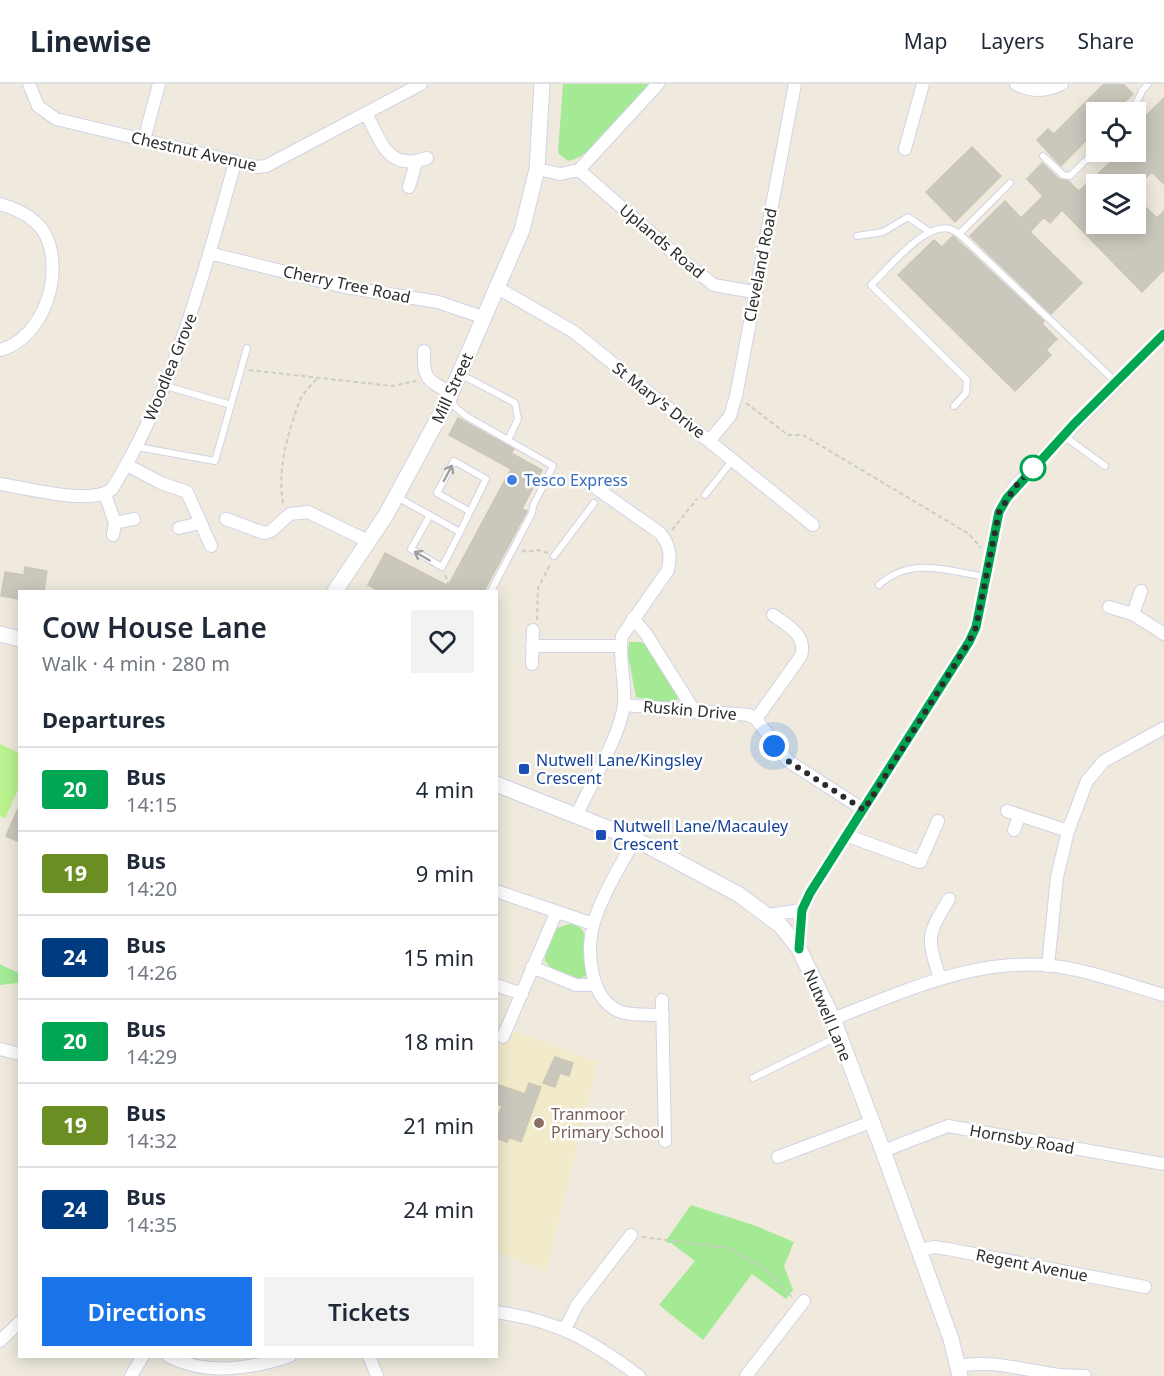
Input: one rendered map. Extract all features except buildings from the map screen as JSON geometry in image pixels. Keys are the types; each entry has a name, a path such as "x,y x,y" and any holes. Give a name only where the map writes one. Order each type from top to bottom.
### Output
{"street":[{"name":"Chestnut Avenue","path":"29,84 38,106 56,119 235,163 266,166 422,84"},
{"path":"144,140 159,84"},
{"name":"Mill Street","path":"336,590 370,542 397,496 451,393 522,230 537,169 542,84"},
{"path":"537,169 560,174 579,170 658,84"},
{"name":"Cleveland Road","path":"710,440 730,416 736,396 795,84"},
{"path":"905,149 923,84"},
{"path":"1016,84 1027,90 1042,91 1062,84"},
{"path":"366,113 385,150 401,161 421,160 409,187"},
{"name":"Woodlea Grove","path":"105,494 112,489 127,465 166,386 194,311 235,163"},
{"name":"Uplands Road","path":"579,170 714,285 754,292"},
{"path":"0,204 19,211 44,233 50,249 52,282 45,305 33,326 22,337 0,350"},
{"name":"Cherry Tree Road","path":"210,253 345,287 438,302 485,318"},
{"name":"St Mary's Drive","path":"498,288 574,332 813,525"},
{"path":"799,949 802,910 810,893 848,836 969,642 976,627 999,512 1007,498 1064,435 1164,334"},
{"path":"424,351 424,374 451,393"},
{"path":"127,465 161,483 187,492 211,546"},
{"path":"577,814 619,724 624,705 620,646 622,636 668,570 670,558 665,539 589,483"},
{"path":"0,484 89,497 105,494 114,529 134,519"},
{"path":"594,503 602,492"},
{"path":"226,519 264,533 271,531 290,514 308,512 370,542"},
{"path":"179,528 200,523"},
{"path":"1133,614 1141,591"},
{"path":"1109,607 1133,614 1164,634"},
{"path":"633,618 646,633 695,712"},
{"path":"756,719 803,650 799,635 778,618 774,632"},
{"path":"532,664 533,630"},
{"path":"0,634 18,638"},
{"path":"532,646 620,646"},
{"name":"Ruskin Drive","path":"624,705 744,714 756,719 788,761 864,810"},
{"path":"1048,966 1057,877 1068,831 1094,770 1104,760 1164,728"},
{"name":"Nutwell Lane","path":"498,785 577,814 635,839 738,894 768,915 799,949 833,1019 884,1151 959,1371"},
{"path":"1007,811 1068,831"},
{"path":"1014,830 1020,815"},
{"path":"848,836 920,862 938,821"},
{"path":"635,839 593,924 592,968 596,986 604,1000 622,1012 663,1015"},
{"path":"498,892 593,924"},
{"path":"940,979 929,938 930,930 949,899"},
{"path":"768,915 802,910"},
{"path":"503,1037 556,913"},
{"path":"833,1019 940,979 981,968 1020,965 1068,968 1164,995"},
{"path":"532,967 576,985 596,986"},
{"path":"498,986 522,994"},
{"path":"662,1000 665,1141"},
{"path":"0,1049 18,1054"},
{"path":"778,1157 872,1122"},
{"name":"Hornsby Road","path":"884,1151 948,1126 1164,1164"},
{"path":"565,1329 577,1305 631,1236"},
{"name":"Regent Avenue","path":"919,1250 934,1247 948,1249 1145,1287"},
{"path":"746,1376 802,1303"},
{"path":"498,1312 522,1316 565,1329 595,1344 639,1376"},
{"path":"0,1341 18,1324"},
{"path":"131,1376 142,1358"},
{"path":"172,1358 190,1366 228,1372 260,1371 286,1358"},
{"path":"370,1358 377,1376"},
{"path":"959,1371 979,1362 1005,1364 1047,1374 1084,1376"}],"lane":[{"path":"1138,102 1142,91 1148,84"},
{"path":"1042,156 1063,175 1070,176 1086,160"},
{"path":"959,234 1010,183"},
{"path":"857,236 883,232 908,217 928,231"},
{"path":"954,406 966,393 967,380 872,285 928,231 941,227 953,229 959,234 1116,382"},
{"path":"136,447 215,460 247,348"},
{"path":"459,373 515,403 518,419 508,440"},
{"path":"166,386 231,405"},
{"path":"451,393 454,407 553,466 533,506 532,513 492,590"},
{"path":"1064,435 1105,466"},
{"path":"430,515 411,549 442,567 486,479 454,461 437,493 469,511"},
{"path":"705,495 732,461"},
{"path":"397,496 460,532"},
{"path":"554,555 594,503"},
{"path":"879,585 891,574 909,567 986,577"},
{"path":"753,1078 839,1036"}],"path":[{"path":"241,369 392,386 427,378"},
{"path":"286,518 280,489 284,458 301,398 318,378"},
{"path":"736,396 788,435 803,435 969,534 984,551 991,553"},
{"path":"665,539 694,500 705,495"},
{"path":"514,545 526,552 538,550 554,555 538,588 537,624 533,630"},
{"path":"442,567 448,582 446,590"},
{"path":"631,1236 729,1248 763,1268 802,1303"}],"shaded area":[{"name":"Tranmoor Primary School","path":"498,1026 598,1062 546,1272 498,1252"}],"green space":[{"path":"563,84 649,84 600,141 578,158 568,161 558,153"},
{"path":"629,642 641,642 646,645 680,697 671,706 636,697 628,656"},
{"path":"0,744 18,753 18,789 5,819 0,816"},
{"path":"573,923 583,932 588,946 587,976 577,979 553,970 545,961 545,955 557,928"},
{"path":"0,964 18,973 18,983 0,985"},
{"path":"691,1205 756,1226 794,1242 784,1266 793,1290 786,1299 752,1274 703,1340 659,1305 695,1261 671,1243 665,1242"}],"bus line":[{"name":"20","path":"799,949 802,910 810,893 969,642 976,627 999,512 1007,498 1074,424 1164,334"}],"place":[{"name":"Tesco Express","path":"512,480"},
{"name":"Nutwell Lane/Kingsley Crescent","path":"524,769"},
{"name":"Nutwell Lane/Macauley Crescent","path":"601,835"},
{"name":"Tranmoor Primary School","path":"539,1123"}],"route":[{"path":"774,746 788,761 864,810 969,642 976,627 999,512 1016,486 1033,468"}]}
